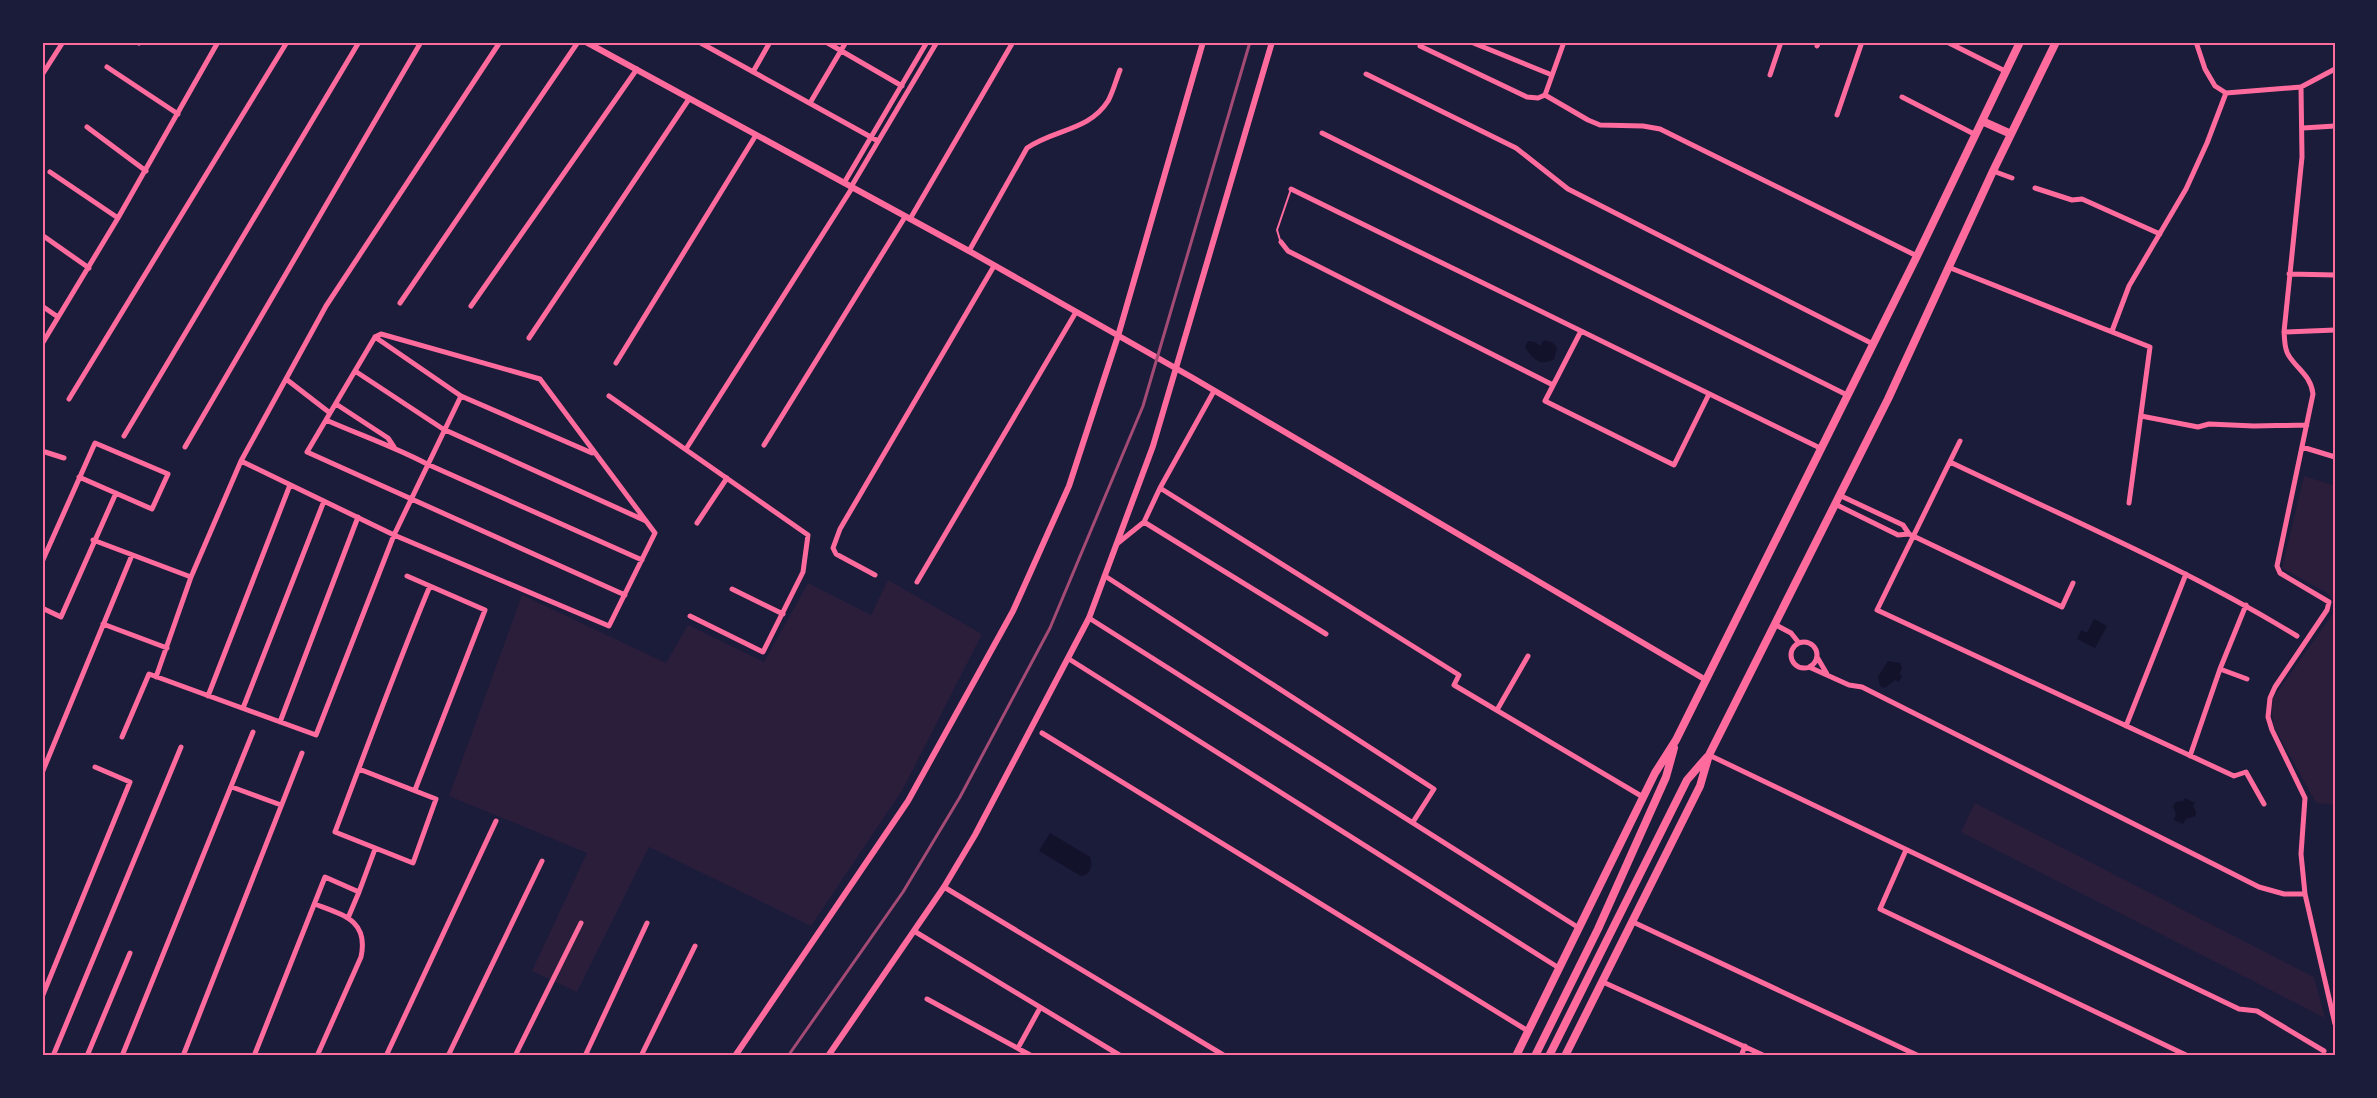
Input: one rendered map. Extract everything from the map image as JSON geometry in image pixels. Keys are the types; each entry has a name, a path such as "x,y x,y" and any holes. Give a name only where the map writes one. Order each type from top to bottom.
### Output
{"highway":[{"path":"1516,1056 1655,773 1676,740 1917,256 2020,42"},
{"path":"1565,1056 1700,786 1708,756 1888,399 1993,171 2056,42"},
{"path":"1982,121 2011,134"},
{"path":"1534,1056 1598,929 1666,777 1676,740"},
{"path":"1549,1056 1687,780 1708,756"}],"street":[{"path":"42,75 63,42"},
{"path":"42,344 146,171 218,42"},
{"path":"69,399 287,42"},
{"path":"124,436 359,42"},
{"path":"185,447 421,42"},
{"path":"156,677 191,577 241,461 326,306 500,42"},
{"path":"400,303 578,42"},
{"path":"586,42 969,251 1214,391 1706,680"},
{"path":"699,42 878,141"},
{"path":"753,72 770,42"},
{"path":"826,42 908,90"},
{"path":"810,103 846,42"},
{"path":"844,183 927,42"},
{"path":"686,449 851,187 937,42"},
{"path":"764,445 908,218 1013,42"},
{"path":"735,1056 908,801 1014,611 1069,486 1118,336 1203,42"},
{"path":"828,1056 944,887 975,835 1089,618 1152,446 1272,42"},
{"path":"1421,42 1420,46 1527,96 1538,98 1545,94 1564,42"},
{"path":"1470,42 1552,75"},
{"path":"1770,75 1781,42"},
{"path":"1837,115 1862,42"},
{"path":"1947,42 2005,71"},
{"path":"2196,42 2205,69 2215,86 2226,93 2301,87 2335,69"},
{"path":"107,67 178,114"},
{"path":"471,306 637,69"},
{"path":"969,251 1027,148 1039,140 1079,127 1095,117 1108,100 1120,70"},
{"path":"1366,74 1516,148 1568,189 1873,344"},
{"path":"2301,87 2303,128 2284,332 2285,348 2290,357 2307,375 2312,388 2307,425 2277,570 2329,602 2327,610 2275,687 2270,698 2268,717 2305,798 2301,854 2305,894 2335,1024"},
{"path":"2112,330 2129,286 2186,189 2226,93"},
{"path":"1545,94 1600,125 1643,126 1660,129 1917,256"},
{"path":"1902,98 1976,135"},
{"path":"529,338 689,99"},
{"path":"2303,128 2335,126"},
{"path":"87,127 146,171"},
{"path":"1322,133 1847,395"},
{"path":"616,363 756,135"},
{"path":"1993,171 2012,178"},
{"path":"50,172 118,218"},
{"path":"2035,188 2072,200 2082,199 2160,234"},
{"path":"1291,189 1820,448"},
{"path":"42,235 89,268"},
{"path":"1281,242 1288,251 1553,385"},
{"path":"875,575 836,554 832,548 840,529 994,266"},
{"path":"1948,267 2151,347 2129,502"},
{"path":"2289,274 2335,275"},
{"path":"42,306 58,317"},
{"path":"917,582 1076,312"},
{"path":"2284,332 2335,330"},
{"path":"1581,331 1545,401 1674,465 1709,394"},
{"path":"241,461 394,534 609,626 625,595 642,561 655,533 540,380 381,334 375,337 307,452 625,595"},
{"path":"375,337 461,396 595,454"},
{"path":"355,371 443,429 647,521"},
{"path":"286,379 330,413"},
{"path":"1118,543 1144,522 1160,488 1214,391"},
{"path":"122,737 149,674 316,735 394,534 461,396"},
{"path":"609,396 808,535 803,572 763,652 690,616"},
{"path":"336,404 388,438 394,447"},
{"path":"2141,416 2198,427 2210,424 2307,425"},
{"path":"326,420 380,444 394,447 642,561"},
{"path":"1960,441 1911,536 1877,610 2234,776 2246,772 2264,804"},
{"path":"42,562 79,477 95,443 168,474 152,509 79,477"},
{"path":"2302,447 2335,457"},
{"path":"42,451 64,458"},
{"path":"1950,462 2186,574 2246,605 2297,636"},
{"path":"697,523 728,478"},
{"path":"208,696 290,485"},
{"path":"1160,488 1459,675 1454,685 1643,797"},
{"path":"42,608 61,617 93,540 116,493"},
{"path":"1839,495 1903,525 1911,536"},
{"path":"243,708 324,501"},
{"path":"1835,504 1898,535 1911,536 2061,607 2073,583"},
{"path":"280,722 358,517"},
{"path":"1144,522 1326,634"},
{"path":"93,540 191,577"},
{"path":"42,773 132,555"},
{"path":"2126,726 2186,574"},
{"path":"406,576 485,610 416,790"},
{"path":"1105,576 1434,789 1413,822"},
{"path":"359,769 436,799 413,863 336,832 359,769 430,586"},
{"path":"732,589 783,614"},
{"path":"2190,756 2220,669 2246,605"},
{"path":"1089,618 1579,928"},
{"path":"104,624 167,648"},
{"path":"1776,625 1791,633 1799,643"},
{"path":"1828,675 1817,657 1814,646 1807,642 1799,643 1791,653 1793,662 1800,667 1809,667 1849,685 1862,687 2259,887 2284,894 2305,894"},
{"path":"1497,710 1528,656"},
{"path":"1809,667 1817,657"},
{"path":"1069,659 1559,968"},
{"path":"2220,669 2247,679"},
{"path":"122,1056 253,732"},
{"path":"1042,733 1528,1031"},
{"path":"53,1056 181,747"},
{"path":"183,1056 302,753"},
{"path":"1708,756 2239,1009 2257,1011 2324,1051"},
{"path":"42,997 130,782 94,767"},
{"path":"232,787 281,805"},
{"path":"386,1056 496,821"},
{"path":"348,918 375,849"},
{"path":"1906,850 1880,909 2188,1056"},
{"path":"448,1056 542,861"},
{"path":"254,1056 326,877 359,892"},
{"path":"944,887 1224,1056"},
{"path":"315,904 357,924 363,946 361,957 317,1056"},
{"path":"1634,922 1919,1056"},
{"path":"515,1056 581,923"},
{"path":"585,1056 647,923"},
{"path":"914,932 1121,1056"},
{"path":"641,1056 695,946"},
{"path":"87,1056 130,953"},
{"path":"1603,982 1765,1056"},
{"path":"927,999 1032,1056"},
{"path":"1018,1048 1040,1008"},
{"path":"1741,1056 1745,1046"}],"lane":[{"path":"1281,242 1277,230 1291,189"}],"shaded area":[{"path":"1544,340 1553,343 1557,348 1554,359 1541,362 1534,358 1525,347 1528,341 1540,346"},
{"path":"2304,476 2335,486 2335,805 2316,803 2274,727 2272,712 2273,698 2332,615 2334,602 2327,593 2282,568"},
{"path":"888,580 982,634 903,789 811,926 649,847 577,992 532,971 587,853 449,796 522,595 666,663 688,625 764,662 808,583 871,615"},
{"path":"2094,619 2107,626 2095,648 2077,639 2081,630 2087,633"},
{"path":"1888,661 1900,663 1902,669 1899,674 1902,676 1899,682 1895,680 1885,688 1880,686 1878,677"},
{"path":"2185,798 2195,803 2193,806 2196,812 2195,816 2186,819 2183,824 2174,820 2176,814 2173,806"},
{"path":"1975,803 2314,977 2325,1018 1961,832"},
{"path":"1050,833 1090,857 1091,866 1087,873 1081,876 1039,851"}],"railway":[{"path":"788,1056 903,892 960,797 1050,628 1143,406 1250,42"}]}
